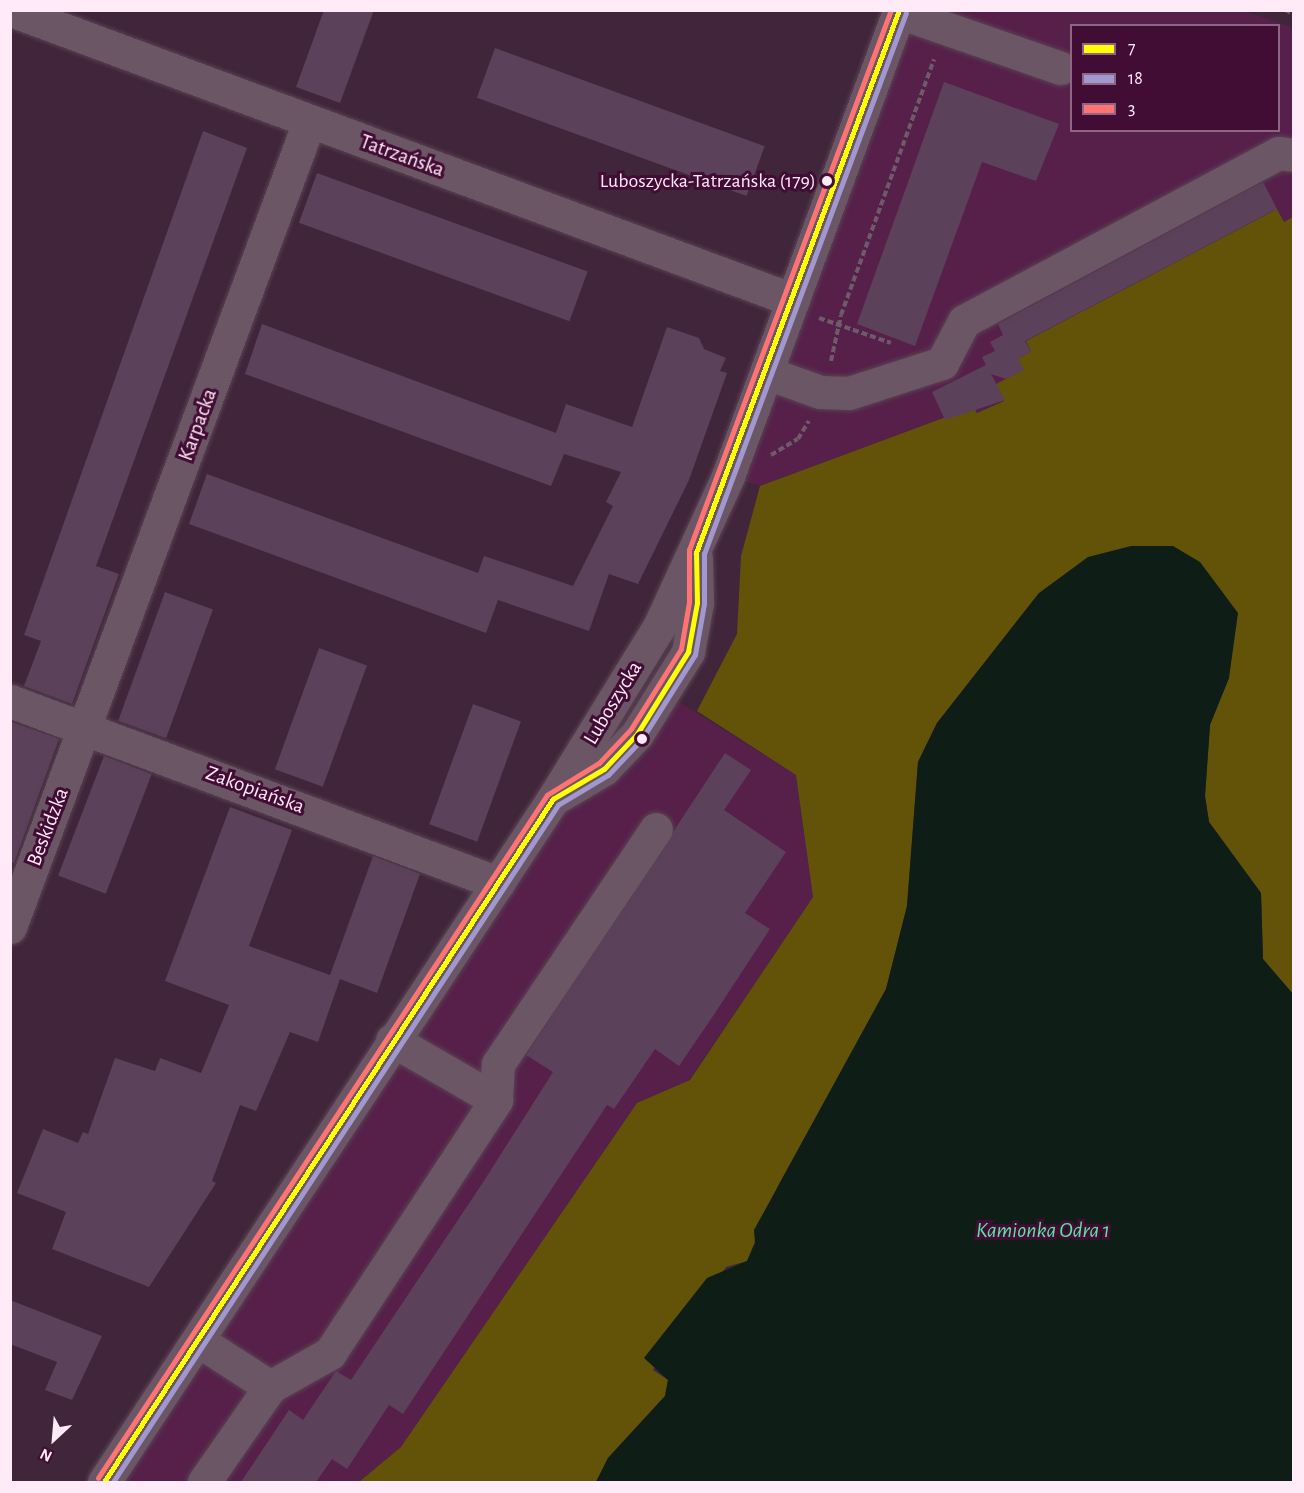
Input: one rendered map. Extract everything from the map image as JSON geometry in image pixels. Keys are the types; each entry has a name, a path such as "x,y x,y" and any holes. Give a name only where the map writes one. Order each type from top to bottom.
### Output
{"street":[{"name":"Tatrzańska","path":"12,10 803,308"},
{"path":"899,11 1061,68"},
{"name":"Luboszycka","path":"105,1482 199,1341 392,1040 614,705 696,553 767,373 803,308 899,11"},
{"name":"Karpacka","path":"86,728 309,122"},
{"path":"767,373 820,392 849,393 942,363 964,321 1278,153 1293,155"},
{"name":"Zakopiańska","path":"10,700 498,883"},
{"name":"Beskidzka","path":"10,927 86,728"},
{"path":"204,1482 270,1387 330,1353 496,1100 498,1064 656,829"},
{"path":"392,1040 496,1100"},
{"path":"199,1341 270,1387"}],"path":[{"path":"1285,10 1293,14"},
{"path":"763,462 802,434 820,392 841,325 945,28"},
{"path":"803,308 841,325 895,344"}],"shaded area":[{"path":"899,11 1245,11 1293,28 1293,217 1284,222 1277,209 1105,299 1031,351 1005,400 976,413 972,407 760,486 728,476"},
{"path":"1277,209 1284,222 1293,217 1293,994 1263,959 1261,893 1209,822 1205,796 1210,724 1229,678 1039,593 937,723 918,762 907,906 886,989 778,1186 747,1261 726,1267 653,1370 668,1380 665,1396 608,1458 596,1482 359,1482 401,1447 637,1103 690,1080 813,897 796,775 697,711 737,634 741,556 760,486 973,407 977,413 1004,401 996,384 1023,370 1018,359 1031,351 1026,341"},
{"path":"663,692 796,775 813,897 689,1080 637,1103 401,1447 359,1482 105,1482 498,883"}],"water":[{"name":"Kamionka Odra 1","path":"1131,546 1173,546 1200,562 1238,613 1229,678 1210,725 1205,796 1209,822 1261,893 1263,959 1293,994 1293,1482 596,1482 608,1458 665,1396 668,1380 644,1358 707,1278 747,1261 755,1243 754,1230 886,989 907,906 918,762 937,723 1039,593 1088,557"}],"building":[{"path":"324,10 374,10 340,103 296,87"},
{"path":"495,48 765,146 747,196 477,98"},
{"path":"944,82 1059,124 1036,181 982,162 915,346 857,324"},
{"path":"203,131 247,148 96,566 119,574 72,704 24,686 41,641 24,635"},
{"path":"317,173 588,272 570,321 299,223"},
{"path":"1263,182 1277,209 1025,341 1031,351 1018,359 1024,370 1006,379 991,374 1005,400 945,420 932,392 986,365 982,357 995,351 990,342 1003,335 998,324"},
{"path":"262,324 556,433 566,404 632,427 667,327 699,338 704,349 726,358 720,371 727,373 689,480 638,584 609,574 589,631 498,600 486,633 189,524 207,474 478,573 484,556 573,586 613,506 606,502 621,472 564,454 551,486 245,374"},
{"path":"165,592 213,609 166,738 118,721"},
{"path":"319,648 367,665 323,787 275,769"},
{"path":"473,704 521,721 477,842 429,824"},
{"path":"12,722 59,739 14,863 10,862"},
{"path":"725,753 751,770 724,810 786,852 745,913 770,929 713,1016 679,1066 655,1049 614,1109 607,1105 403,1414 389,1405 347,1469 332,1459 316,1482 241,1482 289,1410 303,1420 336,1371 351,1380 482,1184 553,1072 526,1055"},
{"path":"104,756 152,774 106,894 58,875"},
{"path":"230,807 292,830 249,946 330,975 373,856 420,874 377,993 340,979 318,1042 290,1032 256,1111 240,1105 212,1181 216,1183 149,1287 52,1249 66,1212 17,1193 43,1129 78,1143 83,1132 88,1134 115,1058 155,1071 160,1058 201,1073 229,1005 165,981"},
{"path":"10,1300 102,1336 72,1400 45,1390 57,1362 10,1344"}],"transit line":[{"name":"3","path":"98,1478 547,795 599,763 631,729 681,649 689,602 689,550 891,10"},
{"name":"7","path":"104,1482 553,799 604,769 637,734 688,652 697,603 696,553 899,10"},
{"name":"18","path":"113,1482 558,805 608,775 642,739 695,655 704,604 704,554 906,13"}],"place":[{"name":"Luboszycka-Tatrzańska (179)","path":"827,181"}]}
